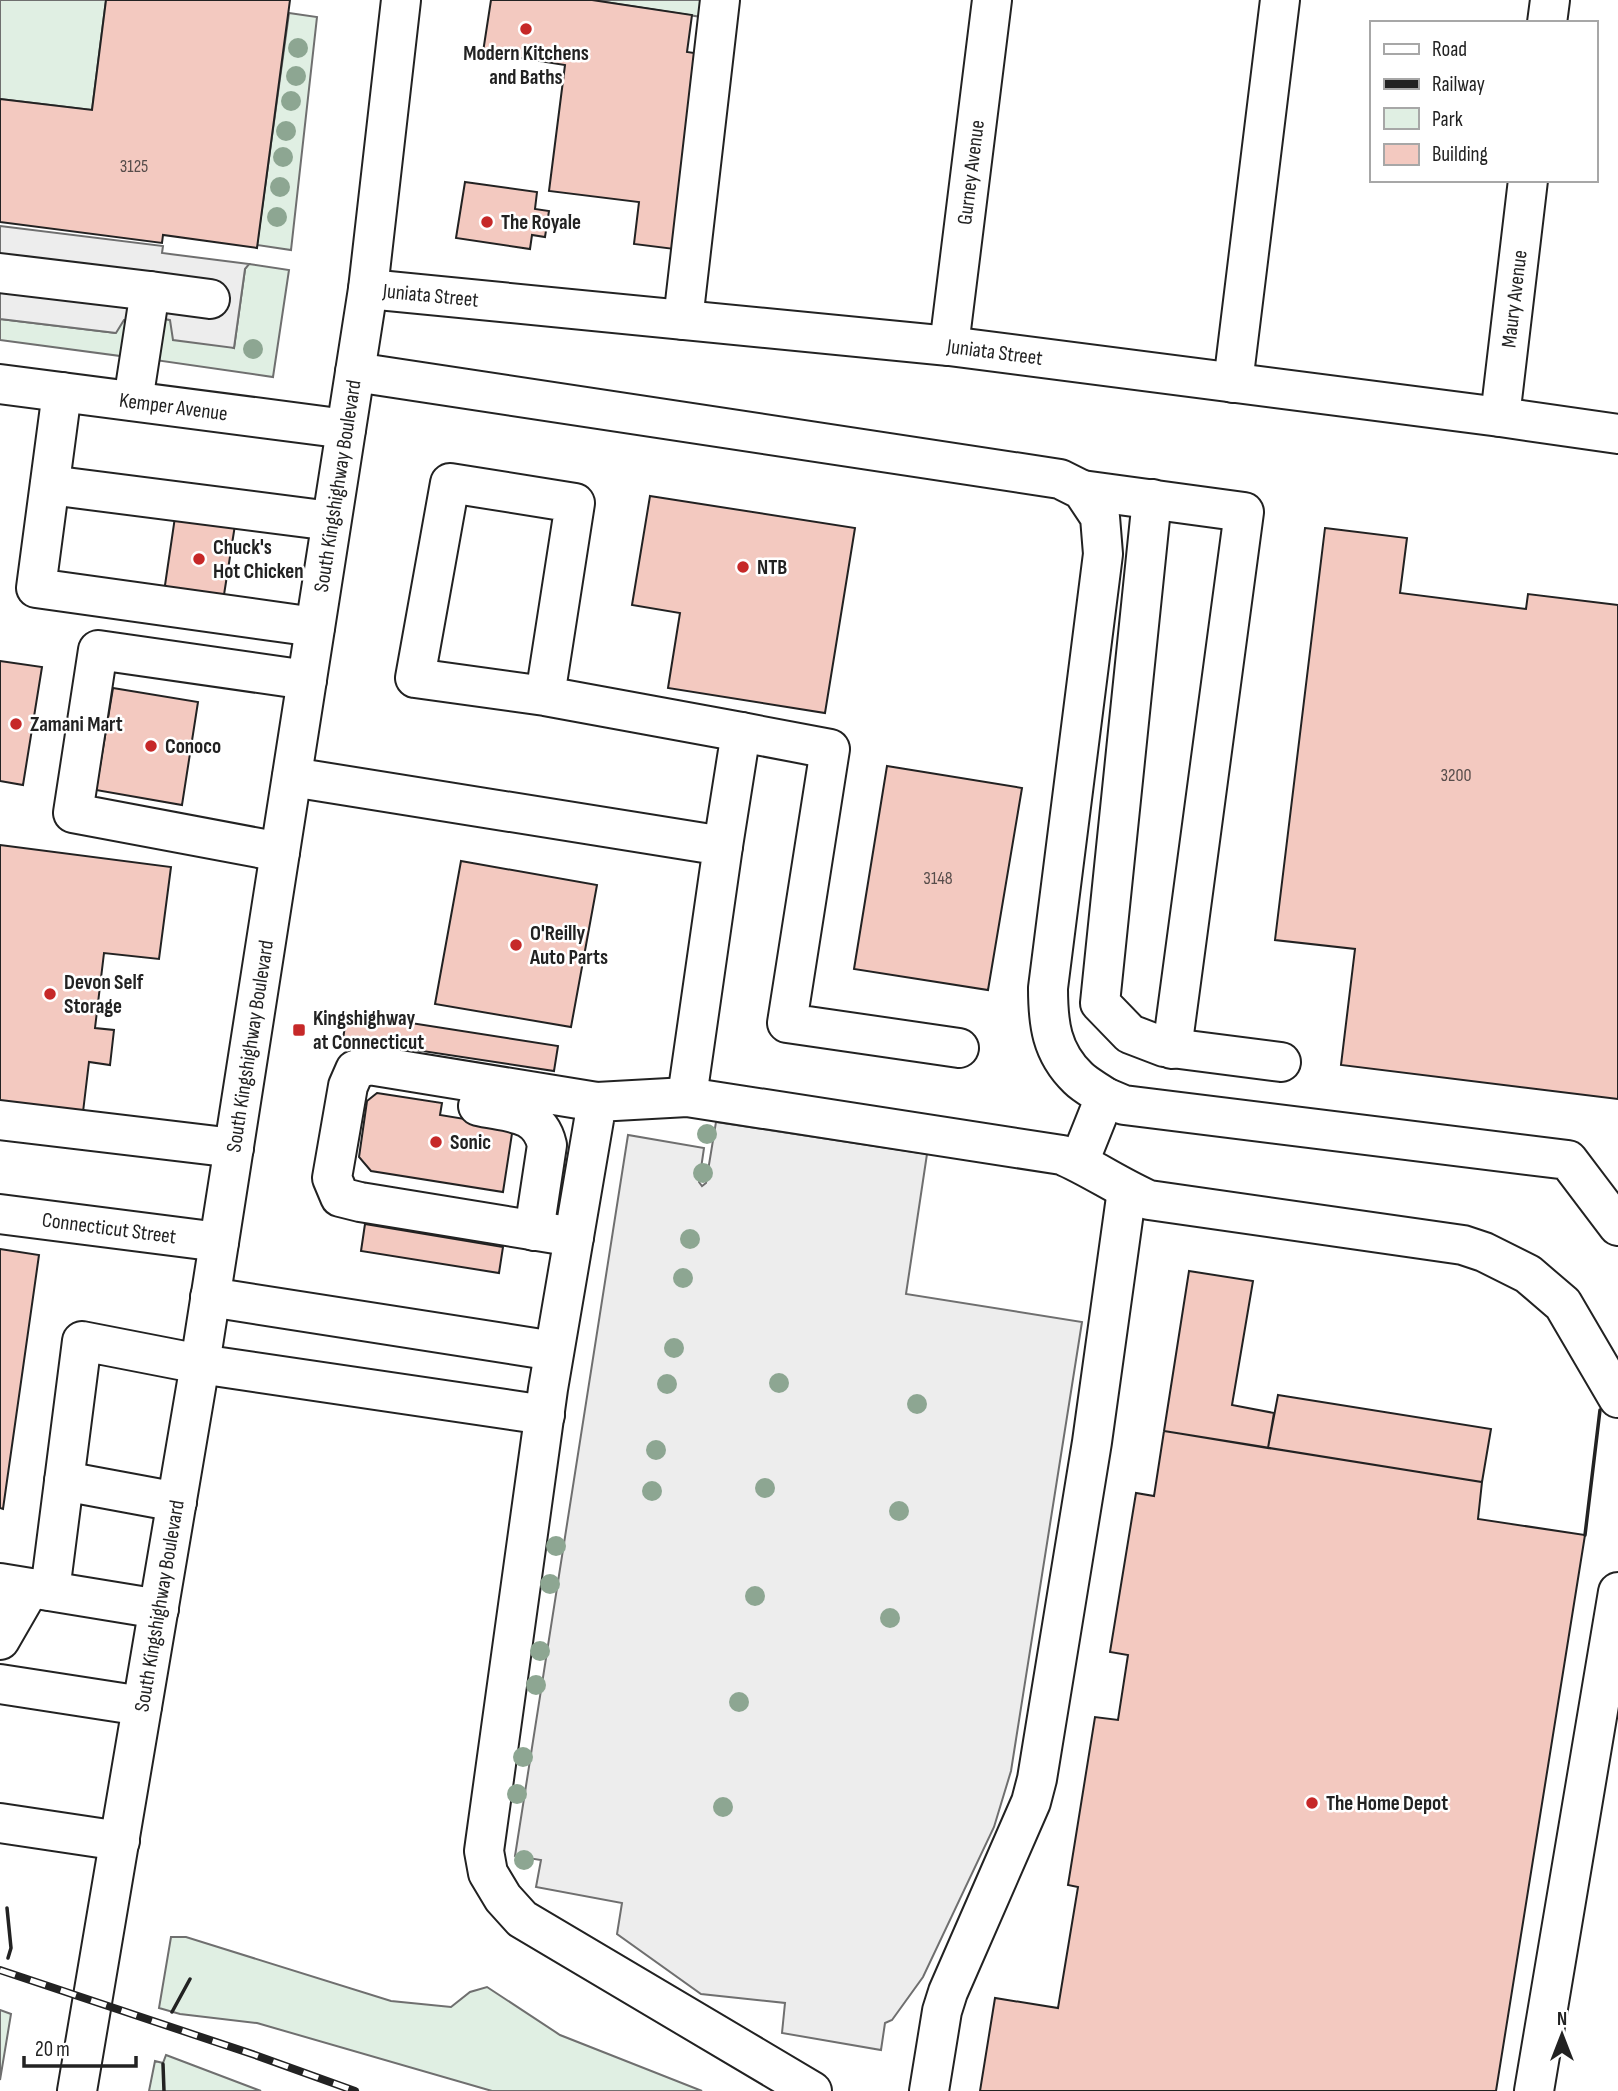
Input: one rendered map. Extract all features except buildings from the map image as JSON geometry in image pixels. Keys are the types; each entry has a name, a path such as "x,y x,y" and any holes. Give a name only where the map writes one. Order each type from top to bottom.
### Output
{"street":[{"name":"South Kingshighway Boulevard","path":"77,2091 200,1364 368,289 401,0"},
{"path":"683,320 720,0"},
{"name":"Gurney Avenue","path":"949,346 992,0"},
{"path":"1233,383 1280,0"},
{"path":"1547,21 1550,0"},
{"name":"Maury Avenue","path":"1500,417 1528,182"},
{"path":"0,273 210,299"},
{"name":"Juniata Street","path":"368,289 949,346 1618,434"},
{"path":"133,401 150,291"},
{"path":"355,372 1060,480 1082,490 1244,512 1172,1049"},
{"name":"Kemper Avenue","path":"0,384 346,429"},
{"path":"62,392 36,589 315,627"},
{"path":"545,696 575,503 450,483 415,678 545,696 830,749 787,1023 959,1048"},
{"path":"50,485 331,521"},
{"path":"1082,490 1100,517 1103,554 1048,988 1048,1018 1055,1048 1078,1078 1105,1097 1124,1105 1568,1160 1618,1226"},
{"path":"1152,499 1100,1003 1130,1034 1164,1047 1281,1062"},
{"path":"280,852 73,813 98,650 307,680"},
{"path":"687,1097 741,732"},
{"path":"292,777 723,846"},
{"path":"574,1237 360,1202 340,1196 332,1178 348,1086 355,1070 369,1065 597,1102 687,1097 1062,1155 1149,1200 1463,1245 1528,1274 1563,1304 1618,1398"},
{"path":"427,1074 463,1102 522,1115 539,1125 547,1145 534,1231"},
{"path":"1079,1162 1105,1097"},
{"path":"597,1102 554,1351 485,1841 488,1873 503,1898 522,1919 812,2091"},
{"path":"0,1120 234,1148"},
{"path":"929,2091 942,2011 948,1992 1031,1802 1037,1779 1092,1442 1127,1190"},
{"name":"Connecticut Street","path":"0,1214 219,1242"},
{"path":"210,1297 554,1351"},
{"path":"0,1640 27,1587 64,1481 82,1341 200,1364 545,1415"},
{"path":"64,1481 177,1502"},
{"path":"27,1587 159,1609"},
{"path":"1534,2091 1618,1592"},
{"path":"0,1684 142,1706"},
{"path":"0,1823 120,1841"}],"green space":[{"path":"0,0 106,0 92,110 0,99"},
{"path":"592,0 710,0 708,18"},
{"path":"289,13 317,17 291,250 257,245"},
{"path":"249,264 289,270 273,377 155,360 161,318 234,348 245,269"},
{"path":"129,318 128,357 0,340 0,319 115,333 123,320"},
{"path":"171,1937 186,1937 391,2001 451,2007 470,1992 487,1987 560,2035 702,2091 492,2091 257,2023 180,2014 159,2008"},
{"path":"0,2010 11,2014 0,2080"},
{"path":"166,2055 261,2091 149,2091 155,2061 163,2063"}],"shaded area":[{"path":"0,226 163,246 162,253 249,264 245,269 234,348 173,340 170,320 161,318 124,320 116,333 0,319"},
{"path":"716,1122 927,1154 906,1294 1082,1322 1011,1771 994,1827 923,1977 892,2020 885,2023 881,2050 782,2033 785,2003 701,1994 617,1934 622,1903 536,1887 541,1860 515,1856 628,1135 704,1148 699,1182 702,1186 706,1183"}],"railway":[{"path":"0,1970 355,2091"}],"wall":[{"path":"1585,1535 1600,1410"},
{"path":"7,1908 11,1948 8,1958"},
{"path":"172,2012 190,1979"},
{"path":"163,2064 164,2091"}],"place":[{"name":"Modern Kitchens and Baths","path":"526,29"},
{"name":"The Royale","path":"487,222"},
{"name":"Chuck's Hot Chicken","path":"199,559"},
{"name":"NTB","path":"743,567"},
{"name":"Zamani Mart","path":"16,724"},
{"name":"Conoco","path":"151,746"},
{"name":"O'Reilly Auto Parts","path":"516,945"},
{"name":"Devon Self Storage","path":"50,994"},
{"name":"Kingshighway at Connecticut","path":"299,1030"},
{"name":"Sonic","path":"436,1142"},
{"name":"The Home Depot","path":"1312,1803"}]}
